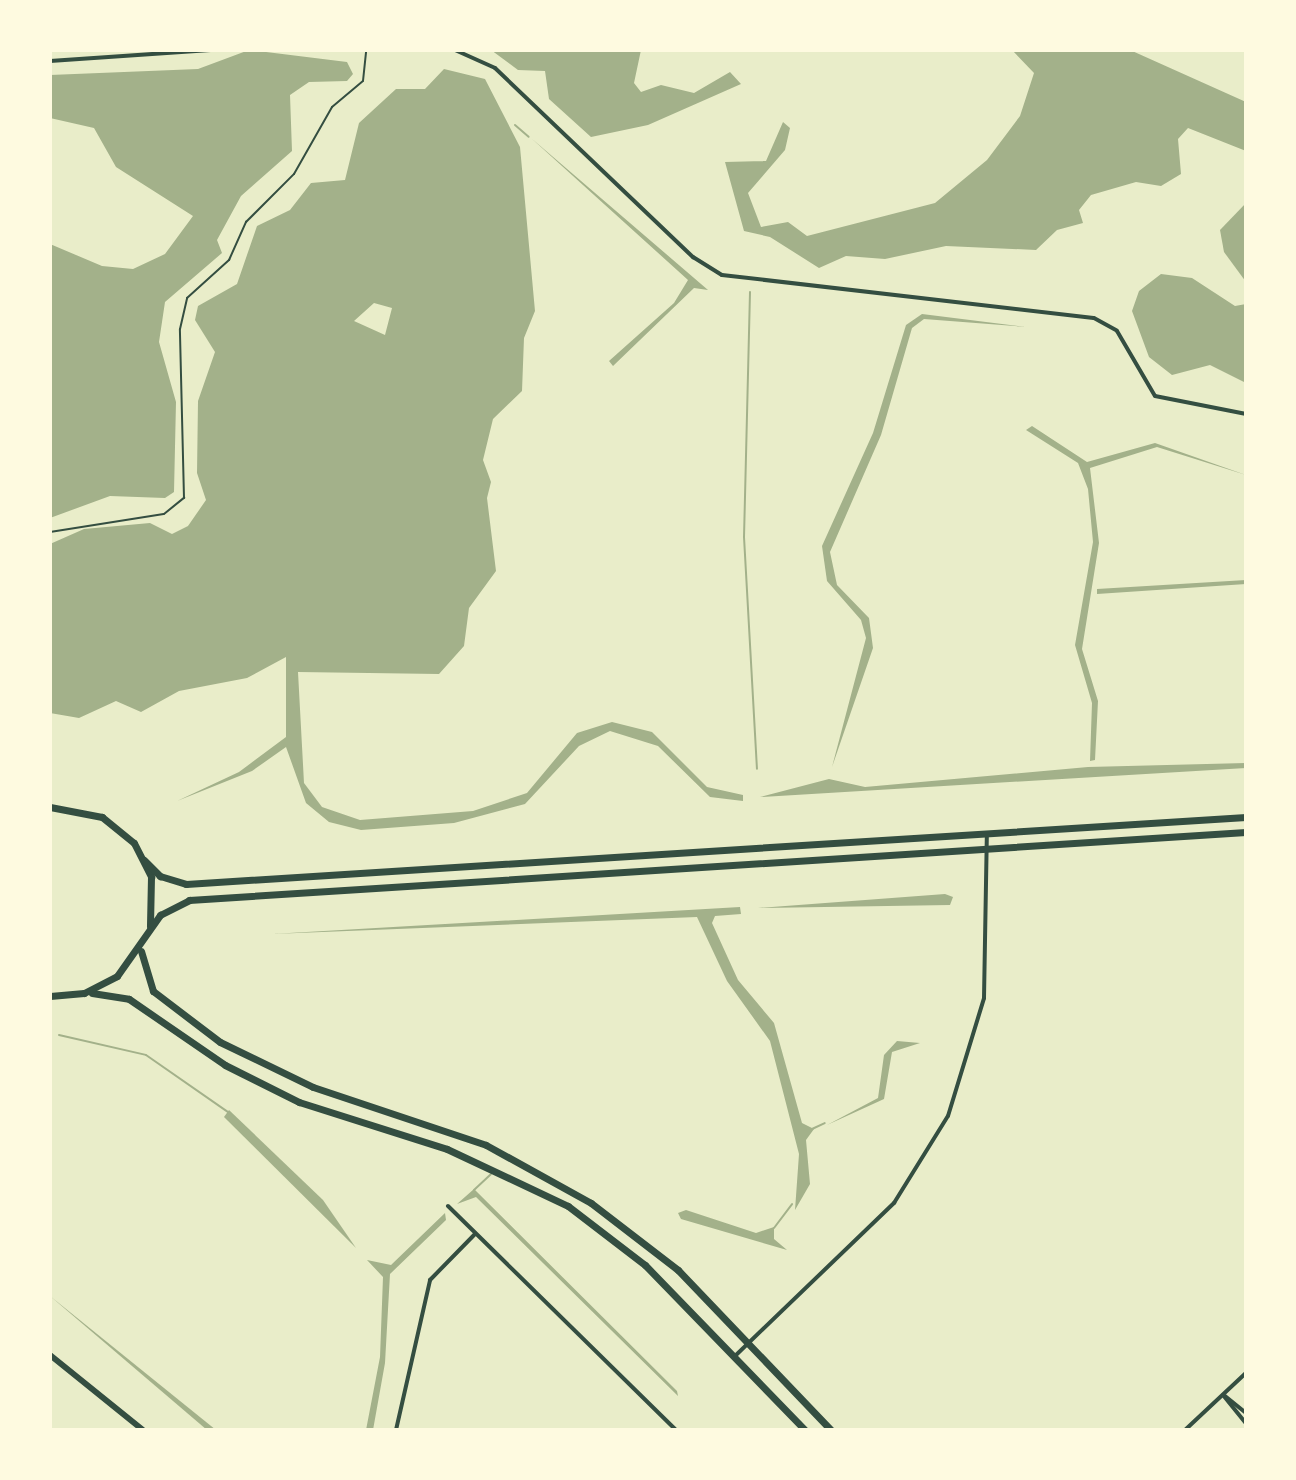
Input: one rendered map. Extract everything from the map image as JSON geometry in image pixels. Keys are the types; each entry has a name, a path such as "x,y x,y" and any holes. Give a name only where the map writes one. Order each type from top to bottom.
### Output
{"highway":[{"path":"50,807 102,817 160,876 186,884 1246,817"},
{"path":"84,993 117,976 141,949 149,932 170,905 189,900 1246,832"},
{"path":"144,860 154,896 149,932"},
{"path":"141,949 153,991 220,1042 313,1087 447,1130 560,1183 667,1261 831,1430"},
{"path":"50,996 84,993 121,995 252,1080 447,1149 568,1206 645,1265 805,1430"}],"main road":[{"path":"50,1355 143,1430"}],"street":[{"path":"50,61 211,50"},
{"path":"455,50 495,68 693,257 722,275 1094,318 1117,331 1155,396 1246,414"},
{"path":"735,1356 894,1203 948,1116 982,1008 987,834"},
{"path":"448,1206 676,1430"},
{"path":"396,1430 430,1280 475,1234"},
{"path":"1185,1430 1246,1373"},
{"path":"1223,1395 1246,1413"},
{"path":"1223,1395 1246,1423"}],"path":[{"path":"50,532 164,514 184,498 180,329 187,298 229,260 246,222 294,174 332,107 363,81 366,50"}],"shaded area":[{"path":"249,50 347,62 353,74 347,81 309,82 290,95 292,151 241,196 217,240 222,253 165,302 159,342 176,402 174,492 165,498 110,496 50,518 50,244 102,266 133,269 165,254 193,216 116,167 94,128 50,118 50,75 198,69"},
{"path":"491,50 641,50 634,83 641,92 661,85 694,93 730,72 741,84 648,125 591,137 549,99 545,71 518,70"},
{"path":"1012,50 1130,50 1246,102 1246,151 1188,128 1178,139 1181,174 1161,186 1136,182 1091,195 1079,210 1083,223 1057,230 1036,250 946,246 885,259 846,256 819,268 770,237 744,231 725,162 766,161 783,122 790,128 785,150 748,193 761,227 788,222 807,236 935,203 987,160 1020,116 1034,73"},
{"path":"444,69 485,79 520,147 535,311 524,338 522,391 493,419 483,460 491,482 487,498 496,571 469,608 464,646 439,674 298,672 304,783 322,807 360,820 473,811 527,793 577,733 612,722 652,732 707,787 743,795 743,801 710,797 658,746 610,731 579,746 525,804 454,823 361,830 329,822 306,803 286,747 252,771 177,801 239,772 286,737 286,657 247,678 179,691 141,712 116,701 79,718 50,713 50,544 84,529 150,523 172,534 188,526 206,500 197,473 198,401 215,352 195,320 198,306 237,284 257,226 290,210 311,183 345,180 359,123 396,89 425,89","holes":["374,303 392,308 385,335 354,321"]},
{"path":"531,138 708,290 694,288 613,366 609,361 674,303 688,280"},
{"path":"1246,203 1246,282 1224,252 1220,230"},
{"path":"1161,274 1192,278 1235,306 1246,304 1246,383 1210,365 1172,375 1149,357 1132,311 1139,291"},
{"path":"922,314 1026,327 924,319 912,328 881,435 830,552 837,585 869,618 873,648 832,767 866,638 861,620 827,581 822,546 873,433 906,325"},
{"path":"1032,426 1087,462 1155,443 1246,475 1157,447 1090,468 1099,543 1082,649 1098,701 1095,760 1090,761 1092,703 1075,645 1093,542 1088,489 1078,463 1026,430"},
{"path":"1246,580 1246,584 1097,594 1097,589"},
{"path":"1246,763 1246,768 760,797 829,779 865,787 1088,767"},
{"path":"945,894 953,897 950,905 758,908"},
{"path":"740,907 741,914 715,916 712,923 738,980 774,1023 802,1123 814,1129 806,1140 810,1184 795,1210 799,1154 770,1041 727,981 697,917 272,934"},
{"path":"897,1041 920,1043 892,1052 884,1099 827,1125 878,1098 884,1055"},
{"path":"229,1110 323,1200 356,1248 224,1117"},
{"path":"474,1189 677,1391 678,1396 476,1197 457,1204"},
{"path":"686,1210 756,1233 774,1227 774,1239 787,1250 681,1219 678,1213"},
{"path":"445,1213 446,1220 390,1274 385,1363 373,1430 366,1430 380,1357 383,1277 367,1260 391,1265"},
{"path":"50,1296 216,1430 207,1430"}],"waterway":[{"path":"515,125 529,137"},
{"path":"750,292 744,537 757,769"},
{"path":"59,1035 146,1055 228,1112"},
{"path":"812,1129 825,1123"},
{"path":"474,1190 491,1174"},
{"path":"774,1228 792,1204"}]}
